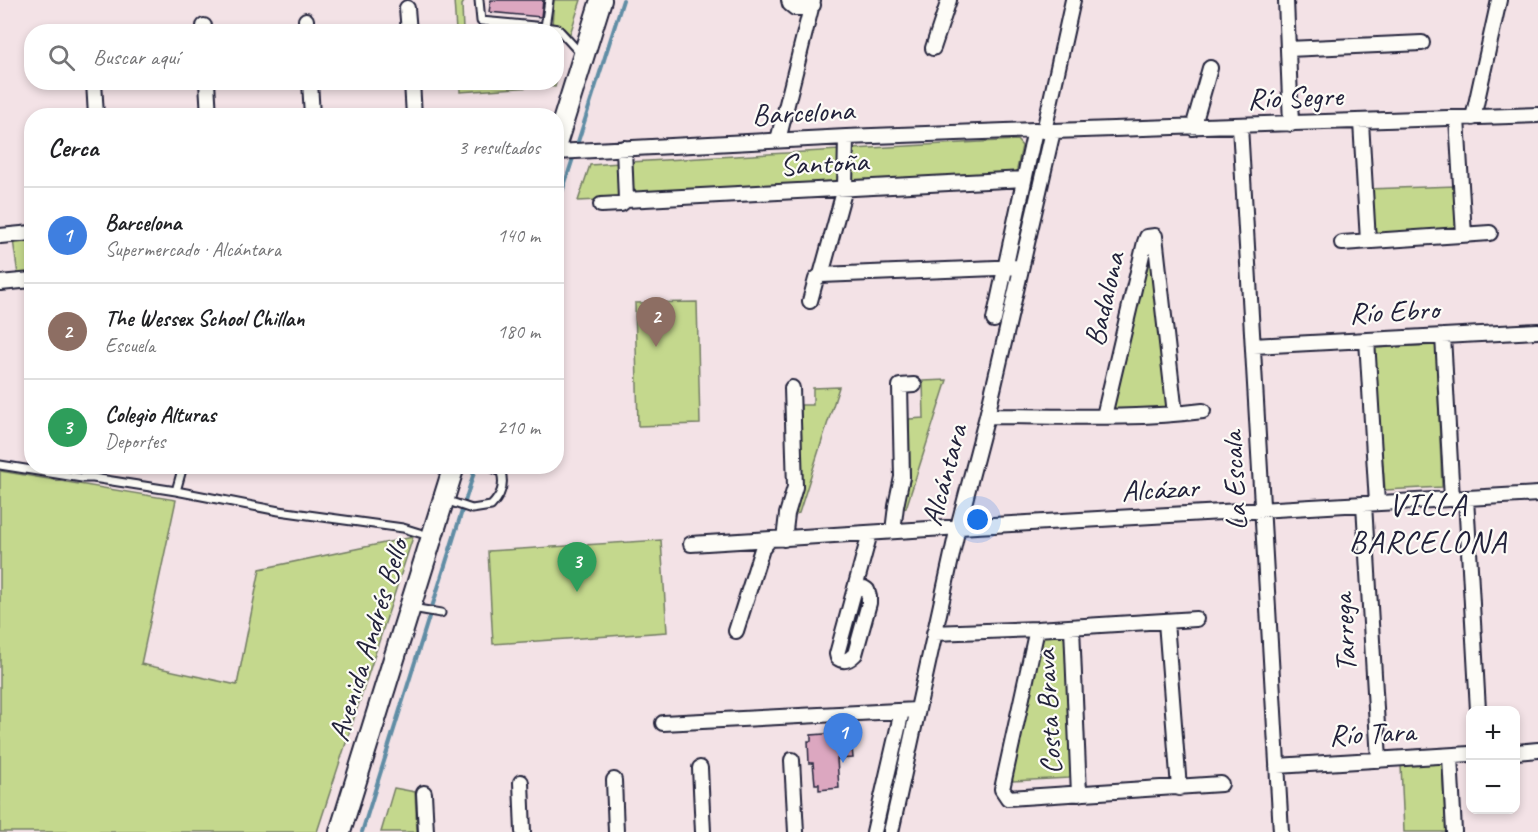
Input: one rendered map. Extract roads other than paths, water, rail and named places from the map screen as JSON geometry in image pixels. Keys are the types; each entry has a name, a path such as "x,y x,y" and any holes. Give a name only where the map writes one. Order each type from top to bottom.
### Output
{"main road":[{"path":"564,137 601,0"},
{"name":"Avenida Andrés Bello","path":"340,832 432,537 449,502 453,474"}],"street":[{"path":"789,0 795,8 802,8 813,2"},
{"path":"933,48 949,0"},
{"name":"Alcántara","path":"891,832 958,527 987,416 1021,267 1044,131 1073,0"},
{"path":"1286,0 1291,124"},
{"path":"1473,118 1499,0"},
{"path":"778,140 813,2"},
{"path":"408,8 409,24"},
{"path":"1288,49 1422,44"},
{"path":"1193,128 1210,68"},
{"path":"94,90 96,108"},
{"path":"207,90 209,108"},
{"path":"310,90 312,108"},
{"path":"412,90 414,108"},
{"name":"Río Segre","path":"1044,131 1538,116"},
{"path":"1457,118 1464,235"},
{"path":"1361,122 1368,241"},
{"name":"La Escala","path":"1240,126 1281,832"},
{"name":"Alcántara","path":"994,320 1024,179 1044,131"},
{"name":"Barcelona","path":"564,149 589,150 846,137 1044,131"},
{"path":"810,301 816,279 821,275 845,188 846,137"},
{"path":"624,148 626,200"},
{"name":"Santoña","path":"601,205 621,204 626,200 1024,179"},
{"path":"1342,243 1491,233"},
{"path":"0,236 24,234"},
{"name":"Badalona","path":"1104,416 1145,242 1147,237 1155,236 1175,414"},
{"path":"821,275 1021,267"},
{"path":"0,283 24,281"},
{"name":"Río Ebro","path":"1253,346 1538,331"},
{"path":"1443,336 1478,706"},
{"name":"Tarrega","path":"1367,340 1379,760"},
{"path":"893,531 902,477 900,386 914,385"},
{"path":"784,538 787,514 795,487 792,388"},
{"path":"987,416 1104,416 1203,411"},
{"name":"Alcázar","path":"691,544 1538,494"},
{"path":"855,588 867,590 869,603 855,654 846,661 841,661 837,654 855,588 870,533"},
{"path":"736,631 762,549 769,540"},
{"path":"934,633 1196,619"},
{"path":"1166,622 1179,788"},
{"name":"Costa Brava","path":"1072,627 1079,794"},
{"path":"1037,629 1002,789 1008,798 1221,784"},
{"path":"663,723 918,710"},
{"path":"874,832 902,711"},
{"path":"1520,752 1538,750"},
{"name":"Río Tara","path":"1277,766 1466,754"},
{"path":"1450,756 1454,832"},
{"path":"792,760 796,832"},
{"path":"700,768 703,832"},
{"path":"614,780 616,832"},
{"path":"521,782 523,832"},
{"path":"424,793 426,832"}],"lane":[{"path":"479,0 481,21 513,24"},
{"path":"545,24 549,0"},
{"path":"564,35 584,57"},
{"path":"0,465 24,469"},
{"path":"57,474 176,491 279,511 403,528 432,537"},
{"path":"176,491 181,474"},
{"path":"449,502 472,508 491,506 500,496 503,483 501,474"},
{"path":"410,607 441,613"}],"waterway":[{"path":"576,148 623,0"},
{"path":"564,186 574,155"},
{"path":"362,832 474,474"}],"place":[{"name":"The Wessex School Chillan","path":"656,347"},
{"name":"Colegio Alturas","path":"577,592"},
{"name":"Barcelona","path":"843,763"}],"district":[{"name":"VILLA BARCELONA","path":"1428,522"}]}
